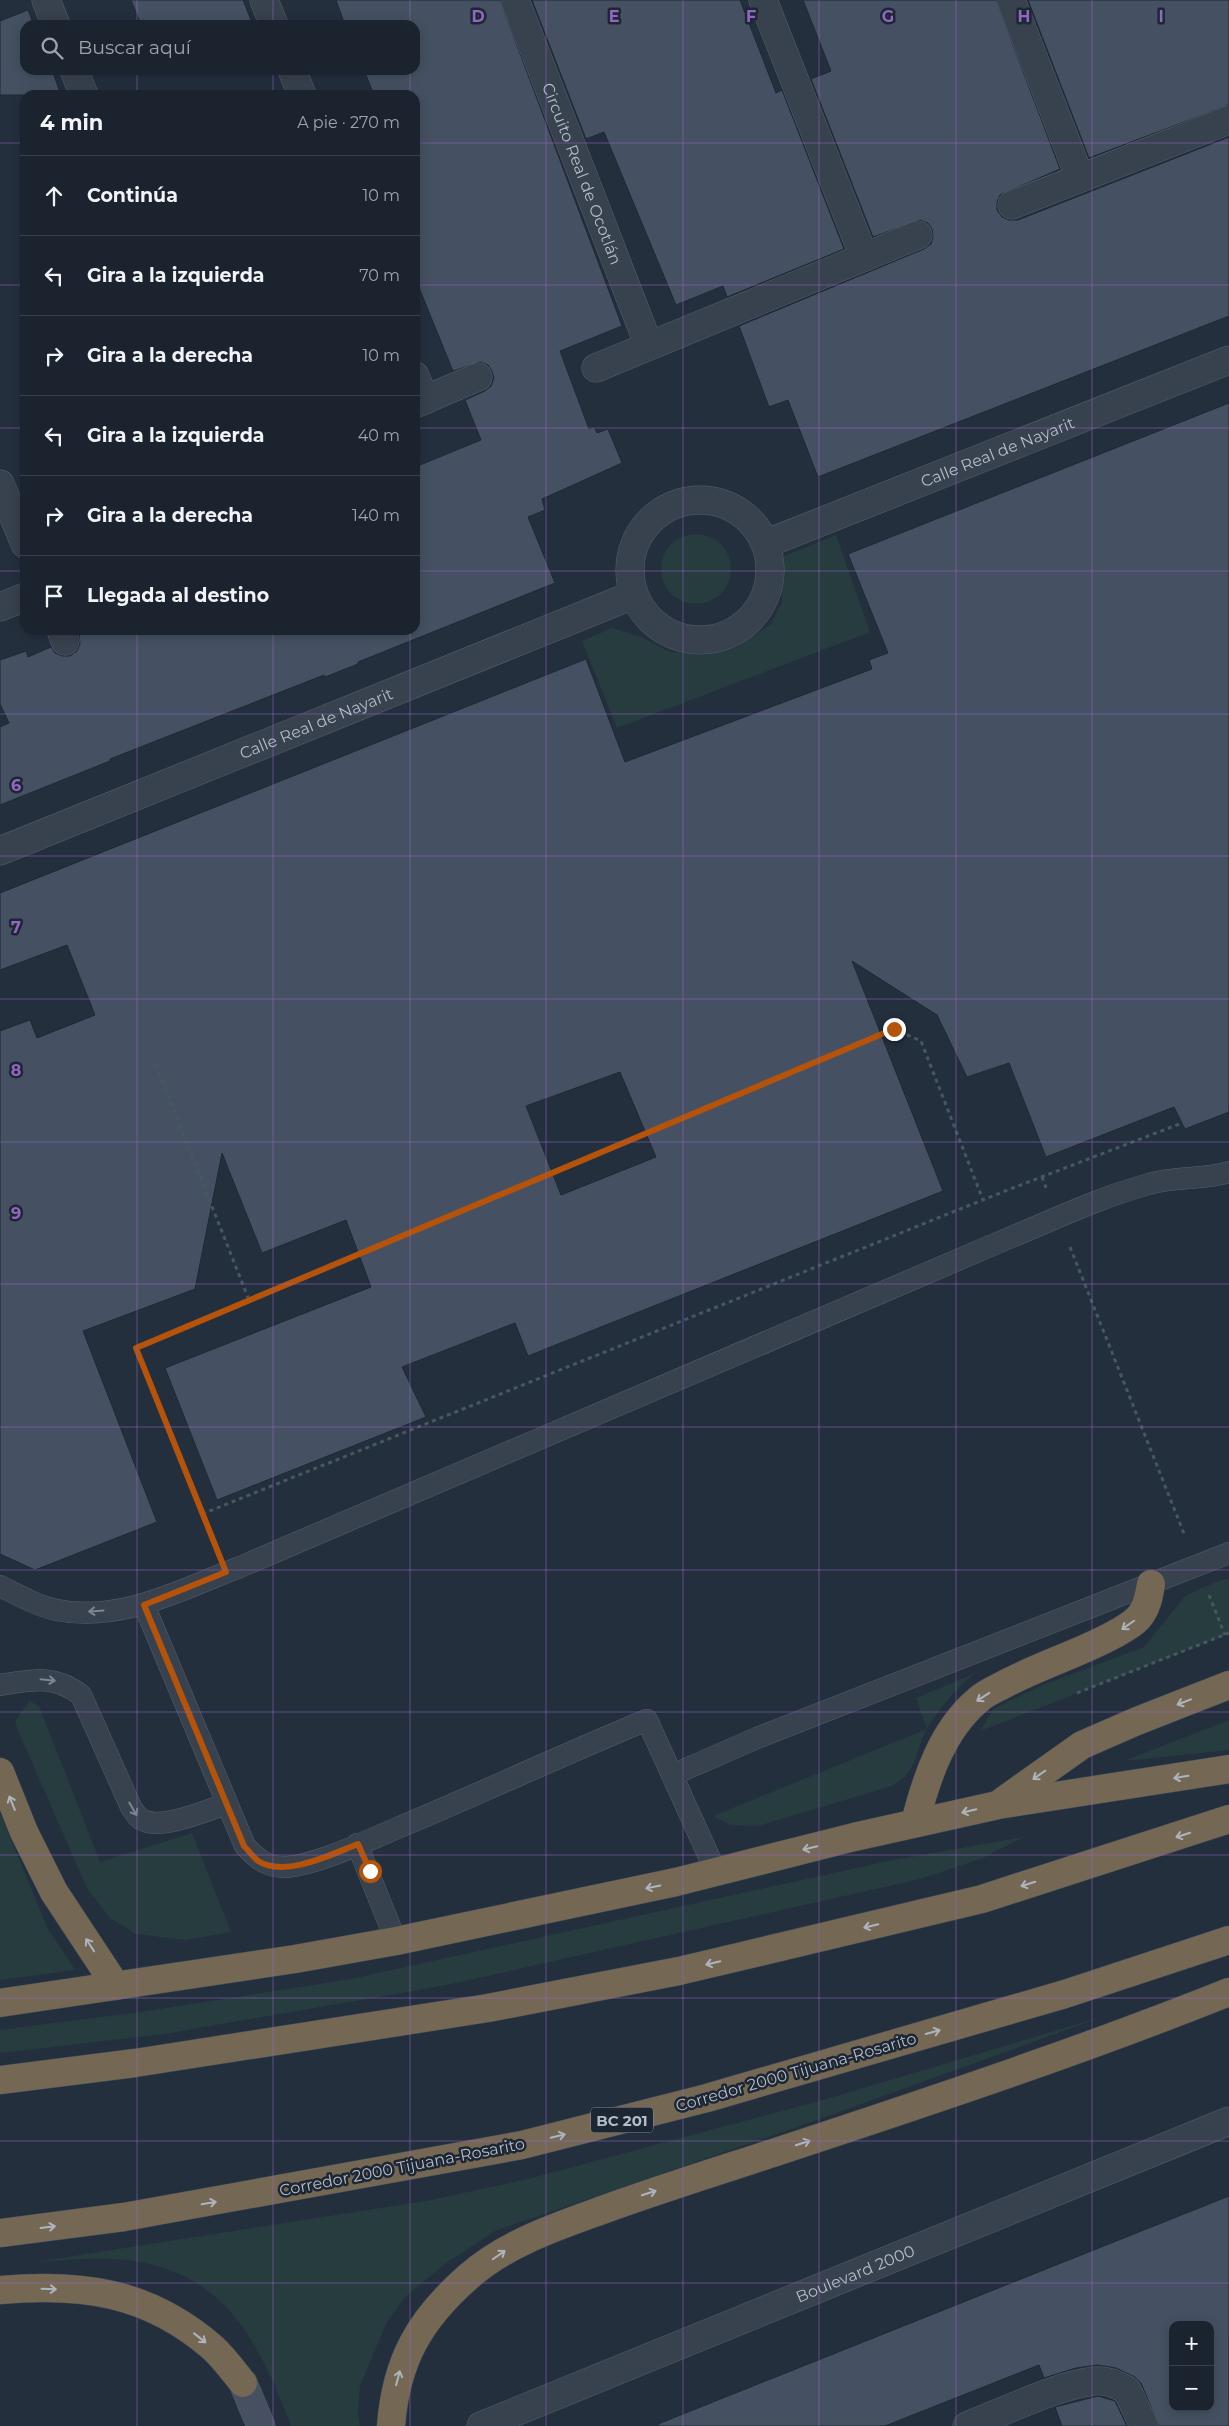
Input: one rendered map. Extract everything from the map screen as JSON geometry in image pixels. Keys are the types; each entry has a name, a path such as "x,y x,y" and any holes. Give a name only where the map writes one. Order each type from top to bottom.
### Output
{"highway":[{"path":"915,1823 922,1795 934,1764 945,1741 961,1716 979,1698 1015,1678 1104,1640 1131,1625 1142,1614 1148,1600 1151,1584"},
{"path":"998,1805 1082,1746 1137,1721 1229,1685"},
{"path":"0,2003 396,1941 498,1921 716,1872 915,1823 998,1805 1229,1769"},
{"path":"0,1772 24,1832 54,1892 116,1986"},
{"path":"0,2080 134,2063 488,2008 678,1971 982,1899 1229,1819"},
{"name":"Corredor 2000 Tijuana-Rosarito","path":"0,2233 143,2214 522,2145 707,2098 1027,2005 1229,1940"},
{"path":"391,2426 393,2394 401,2366 416,2335 436,2310 468,2276 507,2249 566,2223 622,2202 979,2085 1229,1992"},
{"path":"0,2290 24,2288 90,2291 138,2301 178,2322 215,2350 243,2383"}],"main road":[{"path":"243,2383 260,2426"}],"street":[{"path":"46,0 54,20"},
{"path":"264,0 272,20"},
{"name":"Circuito Real de Ocotlán","path":"515,0 650,346"},
{"path":"763,0 864,257"},
{"path":"1011,0 1080,178"},
{"path":"76,75 82,90"},
{"path":"294,75 300,90"},
{"path":"1012,205 1229,120"},
{"path":"596,368 918,235"},
{"name":"Calle Real de Nayarit","path":"765,544 1229,360"},
{"path":"420,392 478,377"},
{"path":"0,484 20,532"},
{"path":"689,499 720,502 748,517 765,544 770,575 761,605 740,628 710,640 678,638 651,622 634,595 629,564 638,534 660,510 689,499"},
{"name":"Calle Real de Nayarit","path":"0,851 634,595"},
{"path":"0,607 20,599"},
{"name":"Boulevard 2000","path":"481,2426 1229,2121"},
{"path":"968,2426 1072,2386 1104,2382 1112,2382 1127,2390 1144,2426"}],"lane":[{"path":"0,1586 56,1610 77,1612 100,1611 144,1605 226,1572 1058,1218 1151,1183 1216,1176 1229,1172"},
{"path":"672,1775 757,1738 1229,1553"},
{"path":"144,1605 244,1846 258,1861 286,1867 306,1863 460,1802 558,1757 647,1720 716,1872"},
{"path":"0,1685 36,1679 54,1680 69,1685 82,1695 131,1807 137,1816 145,1822 159,1823 227,1804"},
{"path":"358,1844 396,1941"}],"path":[{"path":"226,1572 136,1348 894,1029 921,1041 983,1200"},
{"path":"156,1064 249,1300"},
{"path":"202,1514 983,1200 1182,1123"},
{"path":"1042,1177 1225,1635"}],"green space":[{"path":"696,534 709,537 721,544 728,556 731,569 728,582 721,594 709,601 696,604 683,601 671,594 664,582 661,569 664,556 671,544 683,537"},
{"path":"836,535 870,632 617,728 582,641 612,628 641,637 670,652 706,655 737,647 771,624 782,602 782,557"},
{"path":"1229,1579 1229,1634 980,1731 993,1709 1040,1686 1144,1647 1186,1595 1221,1580"},
{"path":"974,1674 949,1698 927,1729 916,1698"},
{"path":"29,1701 39,1706 100,1862 192,1833 231,1932 184,1940 136,1934 110,1918 87,1888 19,1733 15,1722"},
{"path":"1229,1720 1229,1750 1124,1761"},
{"path":"927,1729 912,1767 901,1780 892,1786 758,1826 730,1825 713,1816"},
{"path":"0,1813 47,1927 75,1970 0,1980"},
{"path":"1024,1837 983,1858 920,1879 447,1985 164,2034 0,2053 0,2030 141,2012 351,1979 888,1861"},
{"path":"1105,2016 792,2129 495,2231 445,2264 406,2296 387,2322 360,2386 358,2412 360,2426 291,2426 269,2373 242,2326 224,2305 204,2288 179,2274 136,2261 93,2259 35,2262 426,2201 528,2179 823,2100"}],"building":[{"path":"131,0 243,0 251,20 139,20"},
{"path":"336,0 500,0 622,326 560,351 589,429 594,427 597,433 608,429 622,463 542,499 545,510 528,517 555,583 358,662 358,664 325,677 324,675 110,759 110,761 0,805 0,727 9,723 0,704 0,660 26,651 28,657 51,647 55,653 62,656 70,656 77,651 80,644 79,635 420,635 420,465 481,440 465,400 485,391 491,386 494,378 488,365 480,362 453,371 420,290 420,90 372,90 366,75 420,75 420,20 343,20"},
{"path":"532,0 740,0 776,93 782,90 844,249 727,297 723,286 676,305 604,132 586,139"},
{"path":"803,0 996,0 1060,169 1000,195 997,202 997,210 1002,217 1009,220 1018,220 1229,137 1229,316 818,477 788,400 769,407 739,326 924,249 931,244 933,237 932,229 928,223 920,220 873,237 811,79 831,71"},
{"path":"1028,0 1229,0 1229,105 1089,158"},
{"path":"28,10 32,20 20,20 20,75 54,75 59,90 20,90 20,95 0,95 0,21"},
{"path":"1229,403 1229,1112 1185,1129 1174,1107 1046,1157 1009,1063 967,1077 937,1015 852,961 943,1191 528,1356 515,1323 402,1367 426,1417 217,1500 165,1368 371,1287 346,1220 262,1253 222,1153 195,1289 83,1331 157,1522 35,1570 0,1554 0,1031 30,1020 37,1038 95,1015 67,945 0,970 0,893 586,659 625,762 872,669 869,660 888,653 848,554","holes":["620,1072 656,1157 561,1195 526,1106"]},
{"path":"1229,2196 1229,2426 1159,2426 1141,2383 1135,2377 1116,2368 1098,2365 1076,2368 1044,2378 1039,2365 885,2426 659,2426 658,2424"},
{"path":"1098,2396 1115,2401 1127,2426 1062,2426 1055,2407"}],"route":[{"path":"370,1871 358,1844 306,1863 286,1867 258,1861 244,1846 144,1605 226,1572 136,1348 894,1029"}]}
